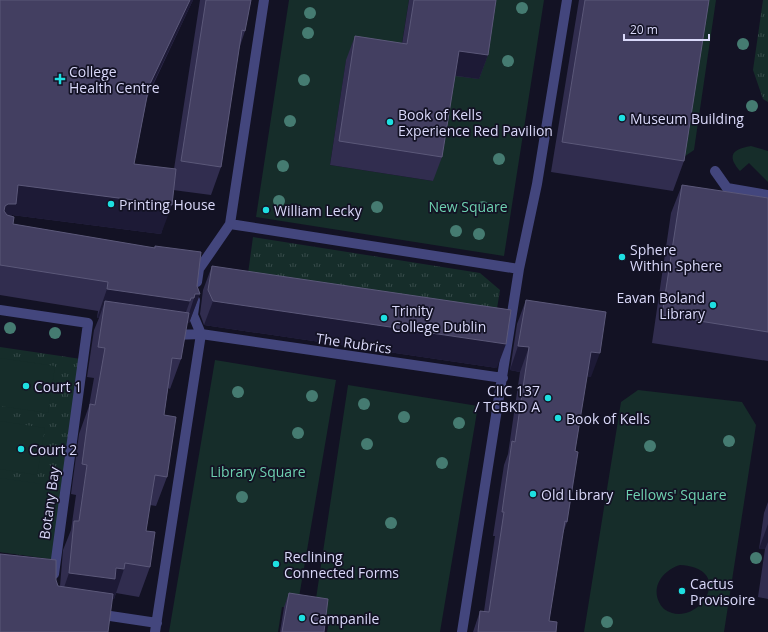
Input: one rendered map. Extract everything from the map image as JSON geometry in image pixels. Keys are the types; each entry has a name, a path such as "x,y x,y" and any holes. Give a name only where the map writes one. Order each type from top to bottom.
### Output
{"lane":[{"path":"87,613 156,628 201,334 193,315 195,269 230,224 264,0"},
{"path":"462,632 519,269 537,184 567,0"},
{"path":"715,171 727,188 768,195"},
{"path":"230,224 519,269"},
{"name":"Botany Bay","path":"0,310 92,324 50,581"},
{"name":"The Rubrics","path":"165,334 178,336 201,334 503,378"}],"green space":[{"name":"New Square","path":"289,0 409,0 398,68 346,61 330,165 433,181 450,75 491,0 544,0 504,256 256,217"},
{"path":"703,0 716,0 694,150 678,161"},
{"path":"763,0 768,0 768,102 763,99 753,70"},
{"path":"751,146 768,151 768,182 749,163 740,171 733,161 736,151"},
{"path":"253,237 480,273 500,290 493,333 245,296"},
{"path":"0,347 81,359 52,559 0,552"},
{"name":"Court 1","path":"0,358 55,366 48,413 0,406"},
{"name":"Library Square","path":"215,360 336,380 297,609 282,607 278,632 169,632"},
{"name":"Library Square","path":"348,385 478,406 440,632 327,632 330,615 314,612"},
{"name":"Fellows' Square","path":"638,390 742,402 756,425 724,632 584,632 621,402","holes":["680,565 698,569 707,576 709,586 706,597 699,606 688,612 676,614 664,609 657,596 658,583 662,577 667,572"]},
{"name":"Court 2","path":"0,421 45,428 37,475 0,469"},
{"path":"0,478 63,487 52,559 0,552"}],"building":[{"path":"0,0 190,0 149,86 134,164 176,169 172,205 18,185 16,204 8,204 5,206 4,211 7,215 14,217 13,224 155,248 155,246 201,252 197,286 200,294 195,294 194,298 191,298 190,301 107,289 108,282 0,265"},
{"path":"206,0 251,0 245,31 242,30 221,167 181,161"},
{"name":"Book of Kells Experience Red Pavilion","path":"414,0 496,0 488,55 459,51 442,157 339,141 355,36 407,44"},
{"name":"Museum Building","path":"585,0 709,0 684,161 562,142"},
{"name":"Eavan Boland Library","path":"682,185 768,198 768,332 662,315"},
{"path":"212,266 511,310 506,344 213,301 208,290"},
{"name":"Old Library","path":"526,300 606,312 600,353 591,352 575,451 578,452 549,621 557,622 556,632 478,632 480,611 489,612 504,512 502,512 512,441 515,442 529,347 518,346"},
{"path":"105,301 189,313 181,359 172,358 164,415 176,417 167,477 155,475 146,531 155,532 150,567 125,563 124,569 116,568 115,579 69,573 74,521 79,521 87,465 82,464 90,404 95,405 105,348 98,347"},
{"path":"0,554 56,560 56,580 58,586 113,594 108,632 0,632"},
{"path":"289,593 328,599 324,632 282,632"}],"place":[{"name":"College Health Centre","path":"60,79"},
{"name":"Museum Building","path":"622,118"},
{"name":"Book of Kells Experience Red Pavilion","path":"390,122"},
{"name":"Printing House","path":"111,204"},
{"name":"William Lecky","path":"266,210"},
{"name":"Sphere Within Sphere","path":"622,257"},
{"name":"Eavan Boland Library","path":"713,305"},
{"name":"Trinity College Dublin","path":"384,318"},
{"name":"Court 1","path":"26,386"},
{"name":"CIIC 137 / TCBKD A","path":"548,398"},
{"name":"Book of Kells","path":"558,418"},
{"name":"Court 2","path":"21,449"},
{"name":"Old Library","path":"533,494"},
{"name":"Reclining Connected Forms","path":"276,564"},
{"name":"Cactus Provisoire","path":"682,591"},
{"name":"Campanile","path":"302,618"}]}
